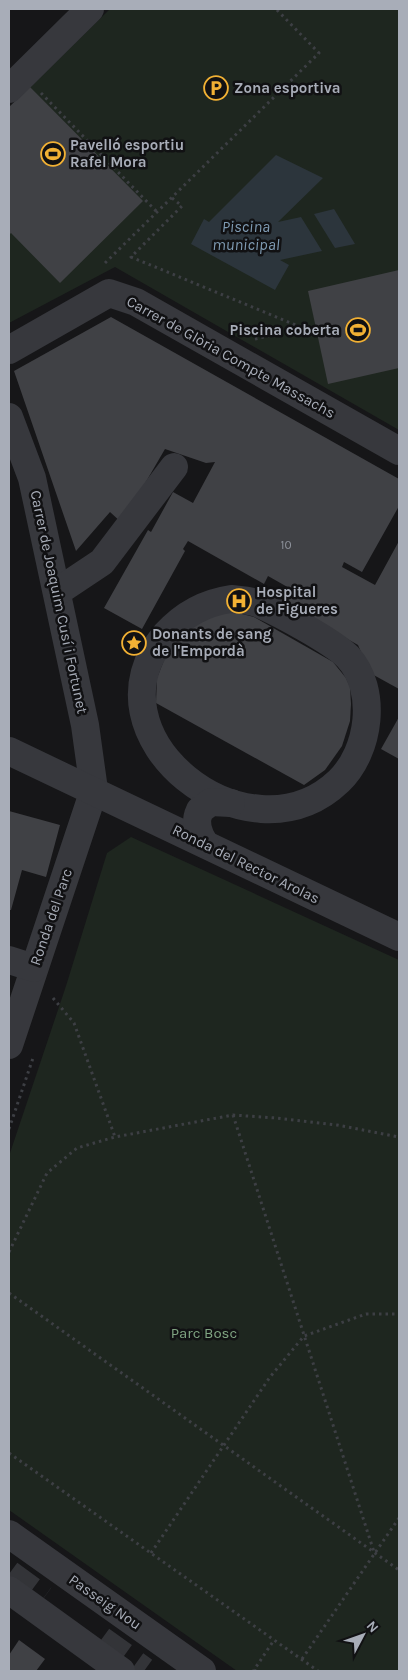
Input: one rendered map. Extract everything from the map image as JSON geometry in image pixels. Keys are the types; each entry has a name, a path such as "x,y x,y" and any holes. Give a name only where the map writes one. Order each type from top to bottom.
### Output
{"street":[{"path":"17,81 90,9"},
{"name":"Carrer de Glòria Compte Massachs","path":"9,350 109,293 136,302 399,451"},
{"name":"Carrer de Joaquim Cusí i Fortunet","path":"9,417 32,478 85,725 94,790"},
{"path":"57,592 102,562 174,467"},
{"path":"205,844 199,835 197,824 200,810 211,802 231,803 265,811 297,808 325,794 348,772 361,745 367,713 362,680 347,656 322,639 256,603 231,599 204,605 191,612 172,628 159,643 151,657 143,704 148,729 160,752 184,777 205,791 231,803"},
{"name":"Ronda del Rector Arolas","path":"9,751 399,937"},
{"path":"161,822 181,818 191,809 193,803 191,789 184,777"},
{"name":"Ronda del Parc","path":"9,1045 21,964 94,790"},
{"name":"Passeig Nou","path":"9,1534 202,1671"},
{"path":"9,1590 121,1671"}],"path":[{"path":"105,263 319,54 276,9"},
{"path":"17,81 34,86 157,212"},
{"path":"172,198 182,206 131,257 303,328 254,339"},
{"path":"53,998 74,1024 115,1137"},
{"path":"233,1116 374,1552"},
{"path":"9,1252 48,1172 77,1148 115,1137 233,1116 276,1118 337,1125 399,1137"},
{"path":"9,1293 223,1447 399,1570"},
{"path":"151,1552 270,1377 304,1336 366,1314 399,1314"},
{"path":"9,1453 318,1671"},
{"path":"302,1659 399,1518"},
{"path":"256,1671 254,1670 274,1640"}],"green space":[{"path":"110,9 399,9 399,430 115,267 9,323 9,108"},
{"name":"Parc Bosc","path":"131,837 399,960 399,1671 237,1671 9,1510 9,1156 66,986 107,853"}],"water":[{"name":"Piscina municipal","path":"276,155 323,178 278,222 301,217 322,251 280,260 289,265 275,290 191,244 204,219 209,222"},
{"path":"334,209 355,244 335,248 314,214"}],"building":[{"name":"Pavelló esportiu Rafel Mora","path":"30,87 143,201 60,283 11,233 9,235 9,107"},
{"name":"Piscina coberta","path":"399,270 399,368 328,384 308,291"},
{"path":"111,317 399,479 399,506 362,572 344,562 342,567 375,585 399,541 399,689 370,673 358,645 328,628 280,610 291,589 268,576 264,584 188,541 183,549 185,551 142,629 104,608 148,530 151,532 173,492 193,503 215,462 206,463 165,449 122,523 110,512 76,551 14,371"},
{"path":"217,613 238,613 254,617 333,662 346,678 350,687 350,721 342,746 325,770 304,785 156,703 157,678 168,650 195,623"},
{"path":"399,717 399,759 381,749"},
{"path":"9,811 60,825 46,877 22,870 11,910 9,910"},
{"path":"19,1640 45,1659 36,1671 9,1671 9,1655"}],"tunnel":[{"path":"9,1574 43,1599"},
{"path":"101,1640 144,1671"}],"place":[{"name":"Zona esportiva","path":"216,88"},
{"name":"Pavelló esportiu Rafel Mora","path":"53,154"},
{"name":"Piscina coberta","path":"358,330"},
{"name":"Hospital de Figueres","path":"239,601"},
{"name":"Donants de sang de l'Empordà","path":"134,643"}]}
